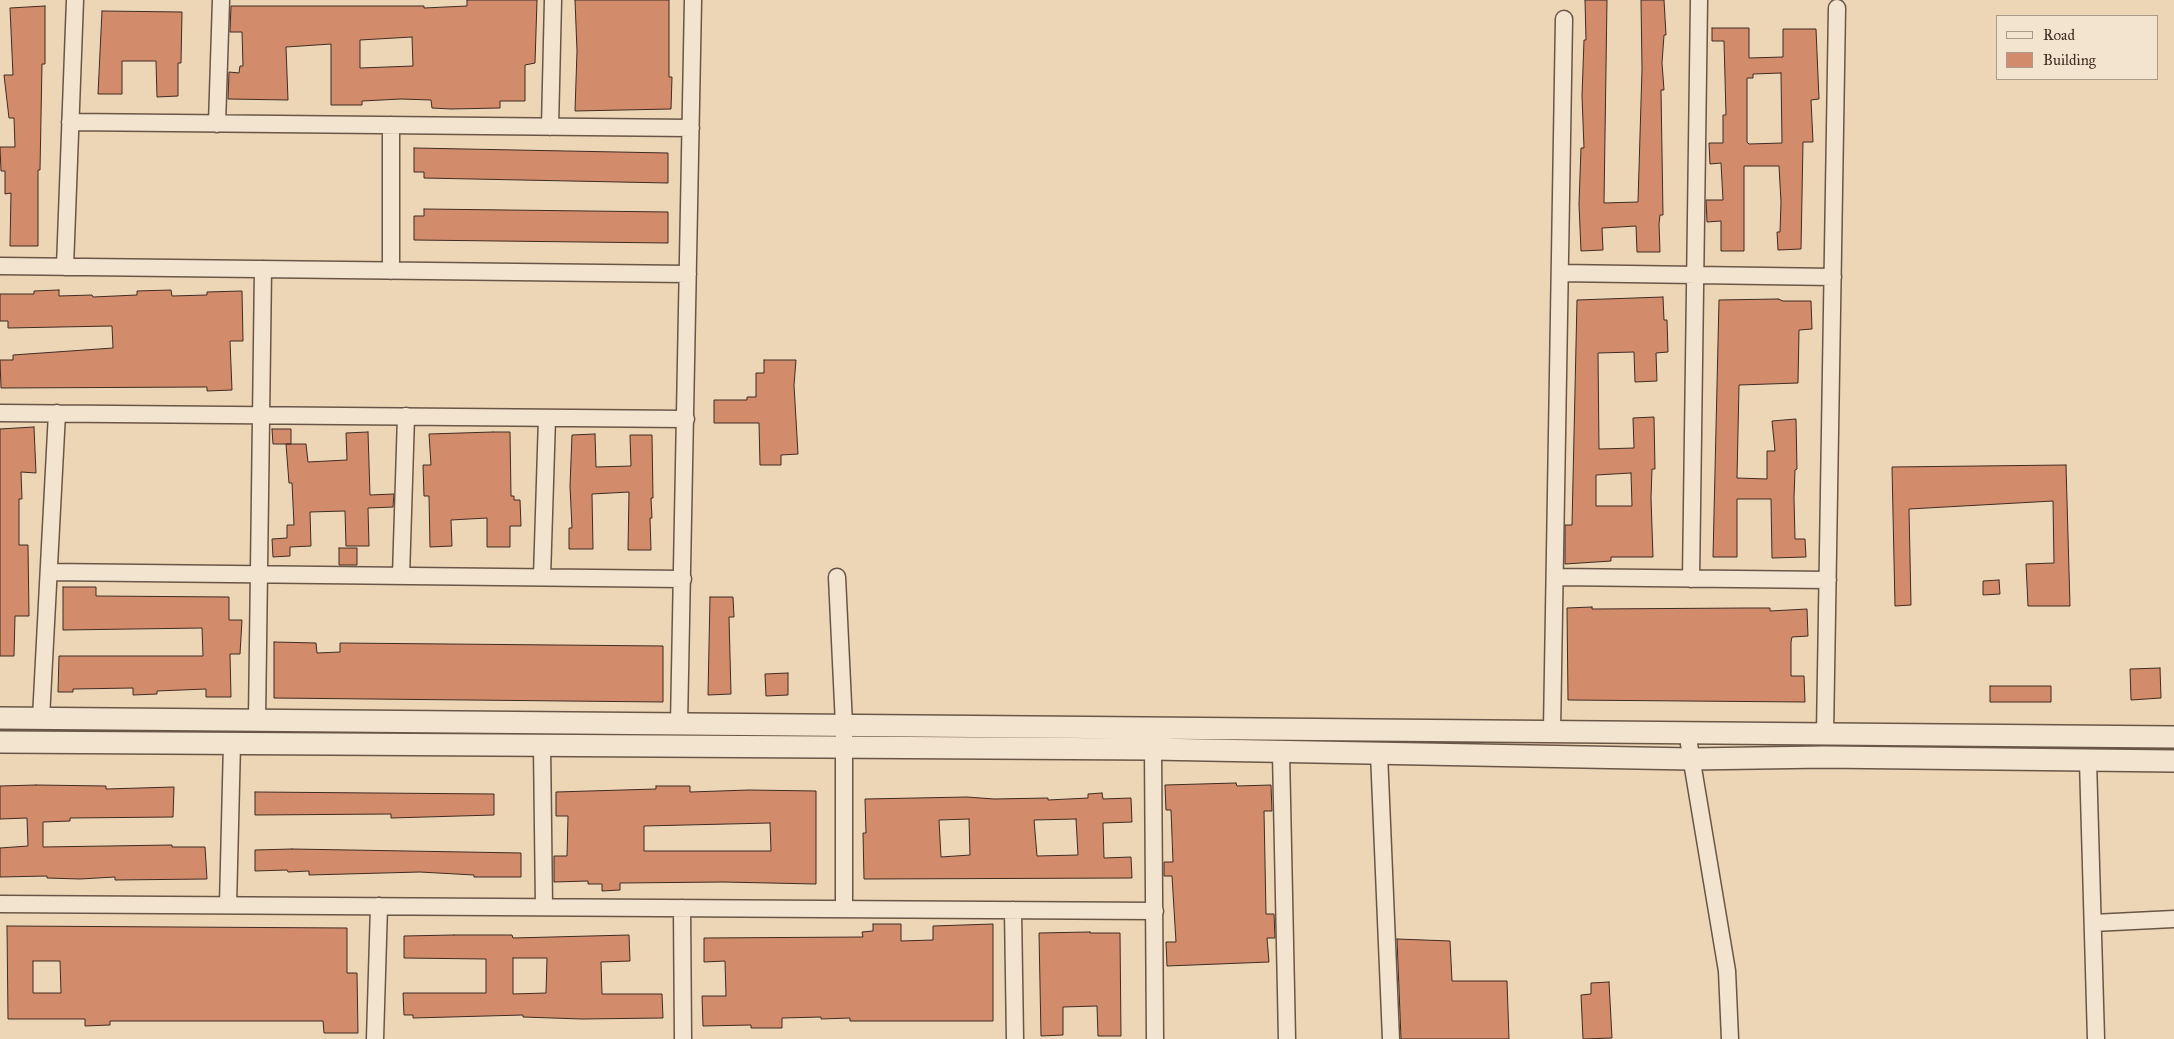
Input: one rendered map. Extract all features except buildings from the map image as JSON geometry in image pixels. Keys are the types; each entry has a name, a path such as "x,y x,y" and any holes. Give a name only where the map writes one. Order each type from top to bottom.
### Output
{"street":[{"path":"65,266 75,0"},
{"path":"218,124 221,0"},
{"path":"550,127 553,0"},
{"path":"679,724 694,0"},
{"path":"1691,578 1699,0"},
{"path":"1825,733 1837,8"},
{"path":"1552,730 1564,19"},
{"path":"70,122 691,128"},
{"path":"391,125 391,271"},
{"path":"0,266 688,274"},
{"path":"257,719 264,269"},
{"path":"1560,273 1833,277"},
{"path":"0,413 686,419"},
{"path":"41,718 57,413"},
{"path":"401,576 406,416"},
{"path":"542,577 547,418"},
{"path":"49,572 682,579"},
{"path":"836,577 844,725 844,909"},
{"path":"1556,577 1828,580"},
{"path":"0,718 1552,730 2174,737"},
{"path":"1687,732 1727,971 1730,1039"},
{"path":"0,742 844,749 1153,749 1281,753 1691,759 1824,757 2174,761"},
{"path":"228,905 232,743"},
{"path":"542,746 544,907"},
{"path":"1153,749 1155,1039"},
{"path":"1281,753 1287,1039"},
{"path":"1379,753 1391,1039"},
{"path":"2088,761 2096,1039"},
{"path":"0,904 1155,911"},
{"path":"375,1039 379,906"},
{"path":"682,908 683,1039"},
{"path":"1013,910 1015,1039"},
{"path":"2093,923 2174,920"}]}
